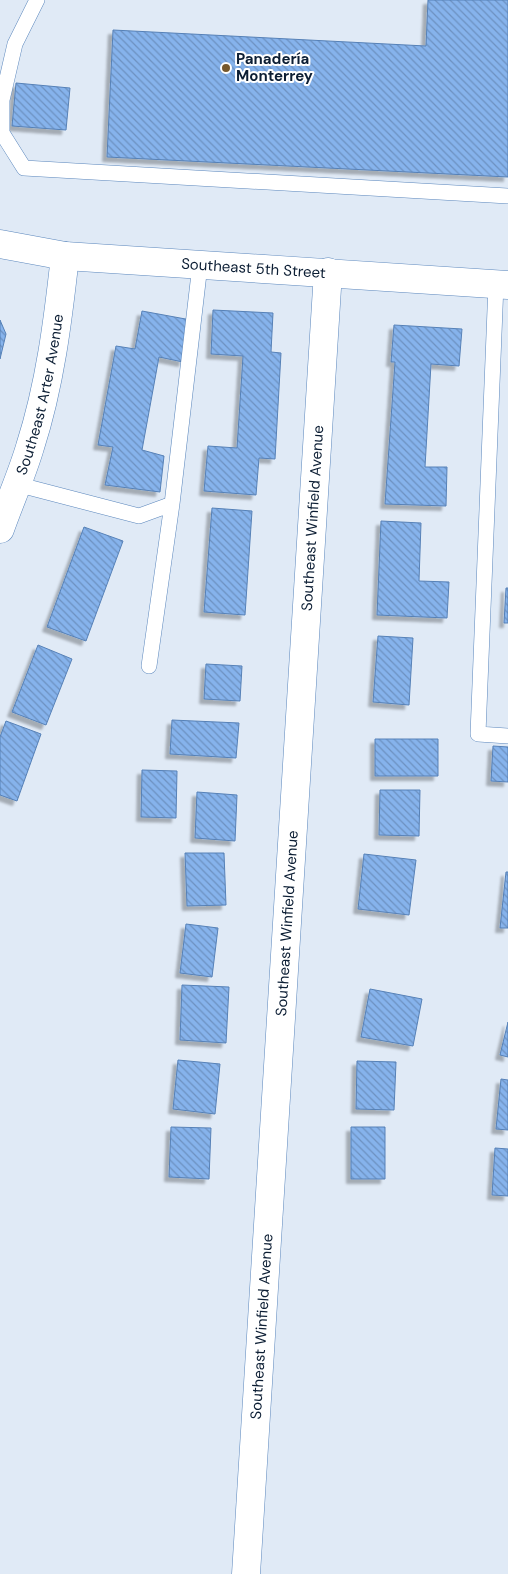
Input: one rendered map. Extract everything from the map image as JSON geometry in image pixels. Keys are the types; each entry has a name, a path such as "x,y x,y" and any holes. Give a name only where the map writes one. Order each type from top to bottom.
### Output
{"street":[{"name":"Southeast 5th Street","path":"0,244 65,256 502,284"},
{"name":"Southeast Arter Avenue","path":"0,529 30,446 42,399 52,352 65,256"},
{"name":"Southeast Winfield Avenue","path":"246,1574 328,272"}],"lane":[{"path":"37,0 14,44 2,100 2,133 24,168 508,196"},
{"path":"149,666 172,504 200,264"},
{"path":"502,284 478,734 508,736"},
{"path":"16,484 139,516 172,504"}],"building":[{"path":"428,0 508,0 508,177 107,157 113,30 426,46"},
{"path":"16,83 70,88 66,130 12,126"},
{"path":"213,310 273,313 271,352 281,353 275,459 259,458 256,495 204,491 208,446 237,448 243,356 211,354"},
{"path":"142,311 191,320 183,362 159,357 142,450 164,456 160,492 105,485 113,447 98,445 116,346 135,349"},
{"path":"0,320 6,334 0,359"},
{"path":"394,325 462,329 459,366 431,364 425,467 447,467 446,506 385,504 395,362 391,362"},
{"path":"212,508 252,511 245,615 204,612"},
{"path":"381,521 421,523 419,581 449,582 447,618 377,615"},
{"path":"84,527 123,541 86,641 47,627"},
{"path":"506,588 508,588 508,623 504,623"},
{"path":"378,636 413,638 409,705 373,702"},
{"path":"38,645 72,659 46,725 12,712"},
{"path":"206,664 242,666 240,701 204,699"},
{"path":"172,720 239,723 236,758 170,754"},
{"path":"6,721 41,734 17,801 0,795 0,737"},
{"path":"375,739 438,739 438,776 375,776"},
{"path":"493,746 508,747 508,782 491,781"},
{"path":"142,770 177,771 176,818 141,817"},
{"path":"380,790 420,790 419,836 379,835"},
{"path":"197,792 237,795 235,841 195,838"},
{"path":"185,853 224,853 226,905 187,906"},
{"path":"364,854 416,860 409,915 358,909"},
{"path":"506,872 508,872 508,928 500,928"},
{"path":"186,924 218,928 212,977 180,973"},
{"path":"182,985 229,987 226,1043 180,1040"},
{"path":"370,989 422,999 413,1046 361,1037"},
{"path":"508,1022 508,1057 500,1055"},
{"path":"178,1060 220,1064 215,1114 173,1109"},
{"path":"357,1061 396,1062 394,1110 356,1109"},
{"path":"501,1079 508,1080 508,1130 496,1129"},
{"path":"171,1127 211,1128 209,1179 169,1177"},
{"path":"351,1127 385,1127 385,1179 351,1179"},
{"path":"495,1148 508,1149 508,1196 492,1195"}],"place":[{"name":"Panadería Monterrey","path":"226,68"}]}
